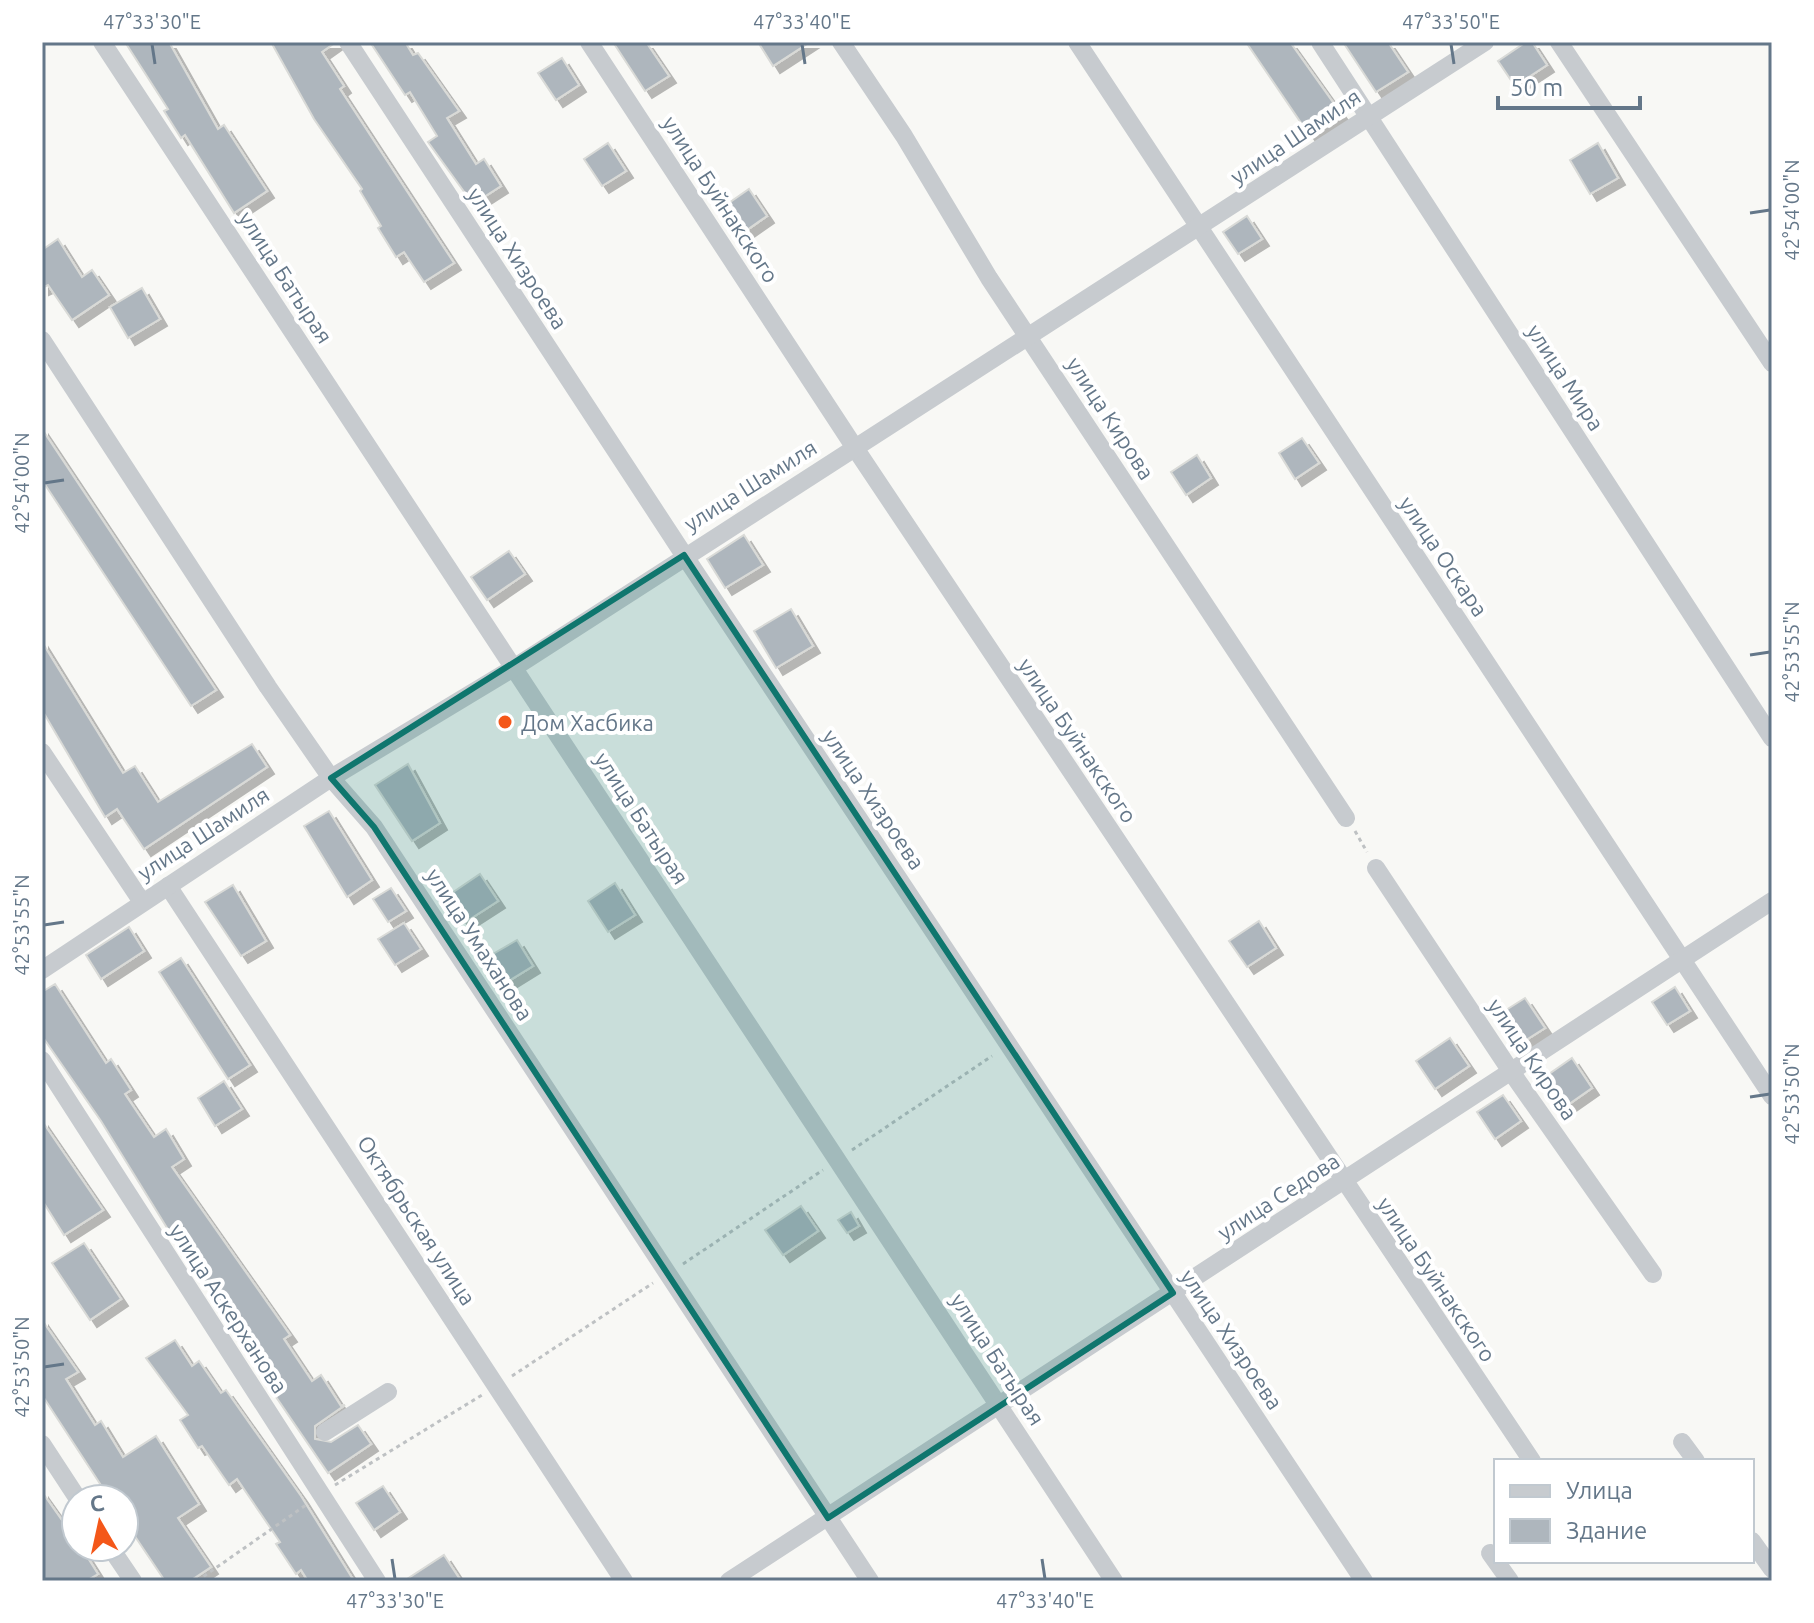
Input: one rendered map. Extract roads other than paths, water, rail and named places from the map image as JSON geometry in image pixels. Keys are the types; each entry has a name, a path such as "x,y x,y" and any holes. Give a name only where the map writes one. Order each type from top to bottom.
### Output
{"street":[{"name":"улица Батырая","path":"102,42 1114,1581"},
{"name":"улица Хизроева","path":"348,42 1364,1581"},
{"name":"улица Буйнакского","path":"589,42 1343,1183 1531,1459"},
{"name":"улица Кирова","path":"841,42 1028,337 1346,818"},
{"name":"улица Оскара","path":"1077,42 1772,1096"},
{"name":"улица Мира","path":"1320,42 1772,738"},
{"name":"улица Шамиля","path":"42,970 331,778 515,667 684,555 1198,229 1485,42"},
{"path":"1559,42 1772,363"},
{"name":"улица Умаханова","path":"42,340 331,778 374,827 870,1581"},
{"path":"42,752 142,902"},
{"name":"улица Кирова","path":"1376,868 1512,1073 1653,1274"},
{"name":"Октябрьская улица","path":"168,886 624,1581"},
{"name":"улица Седова","path":"729,1581 1772,901"},
{"name":"улица Аскерханова","path":"42,1060 377,1581"},
{"path":"325,1432 388,1392"},
{"path":"1682,1442 1695,1459"},
{"path":"42,1444 68,1483"},
{"path":"1754,1544 1772,1569"},
{"path":"1490,1553 1494,1559"},
{"path":"121,1563 133,1581"},
{"path":"1497,1563 1510,1581"}],"place":[{"name":"Дом Хасбика","path":"505,722"}]}
